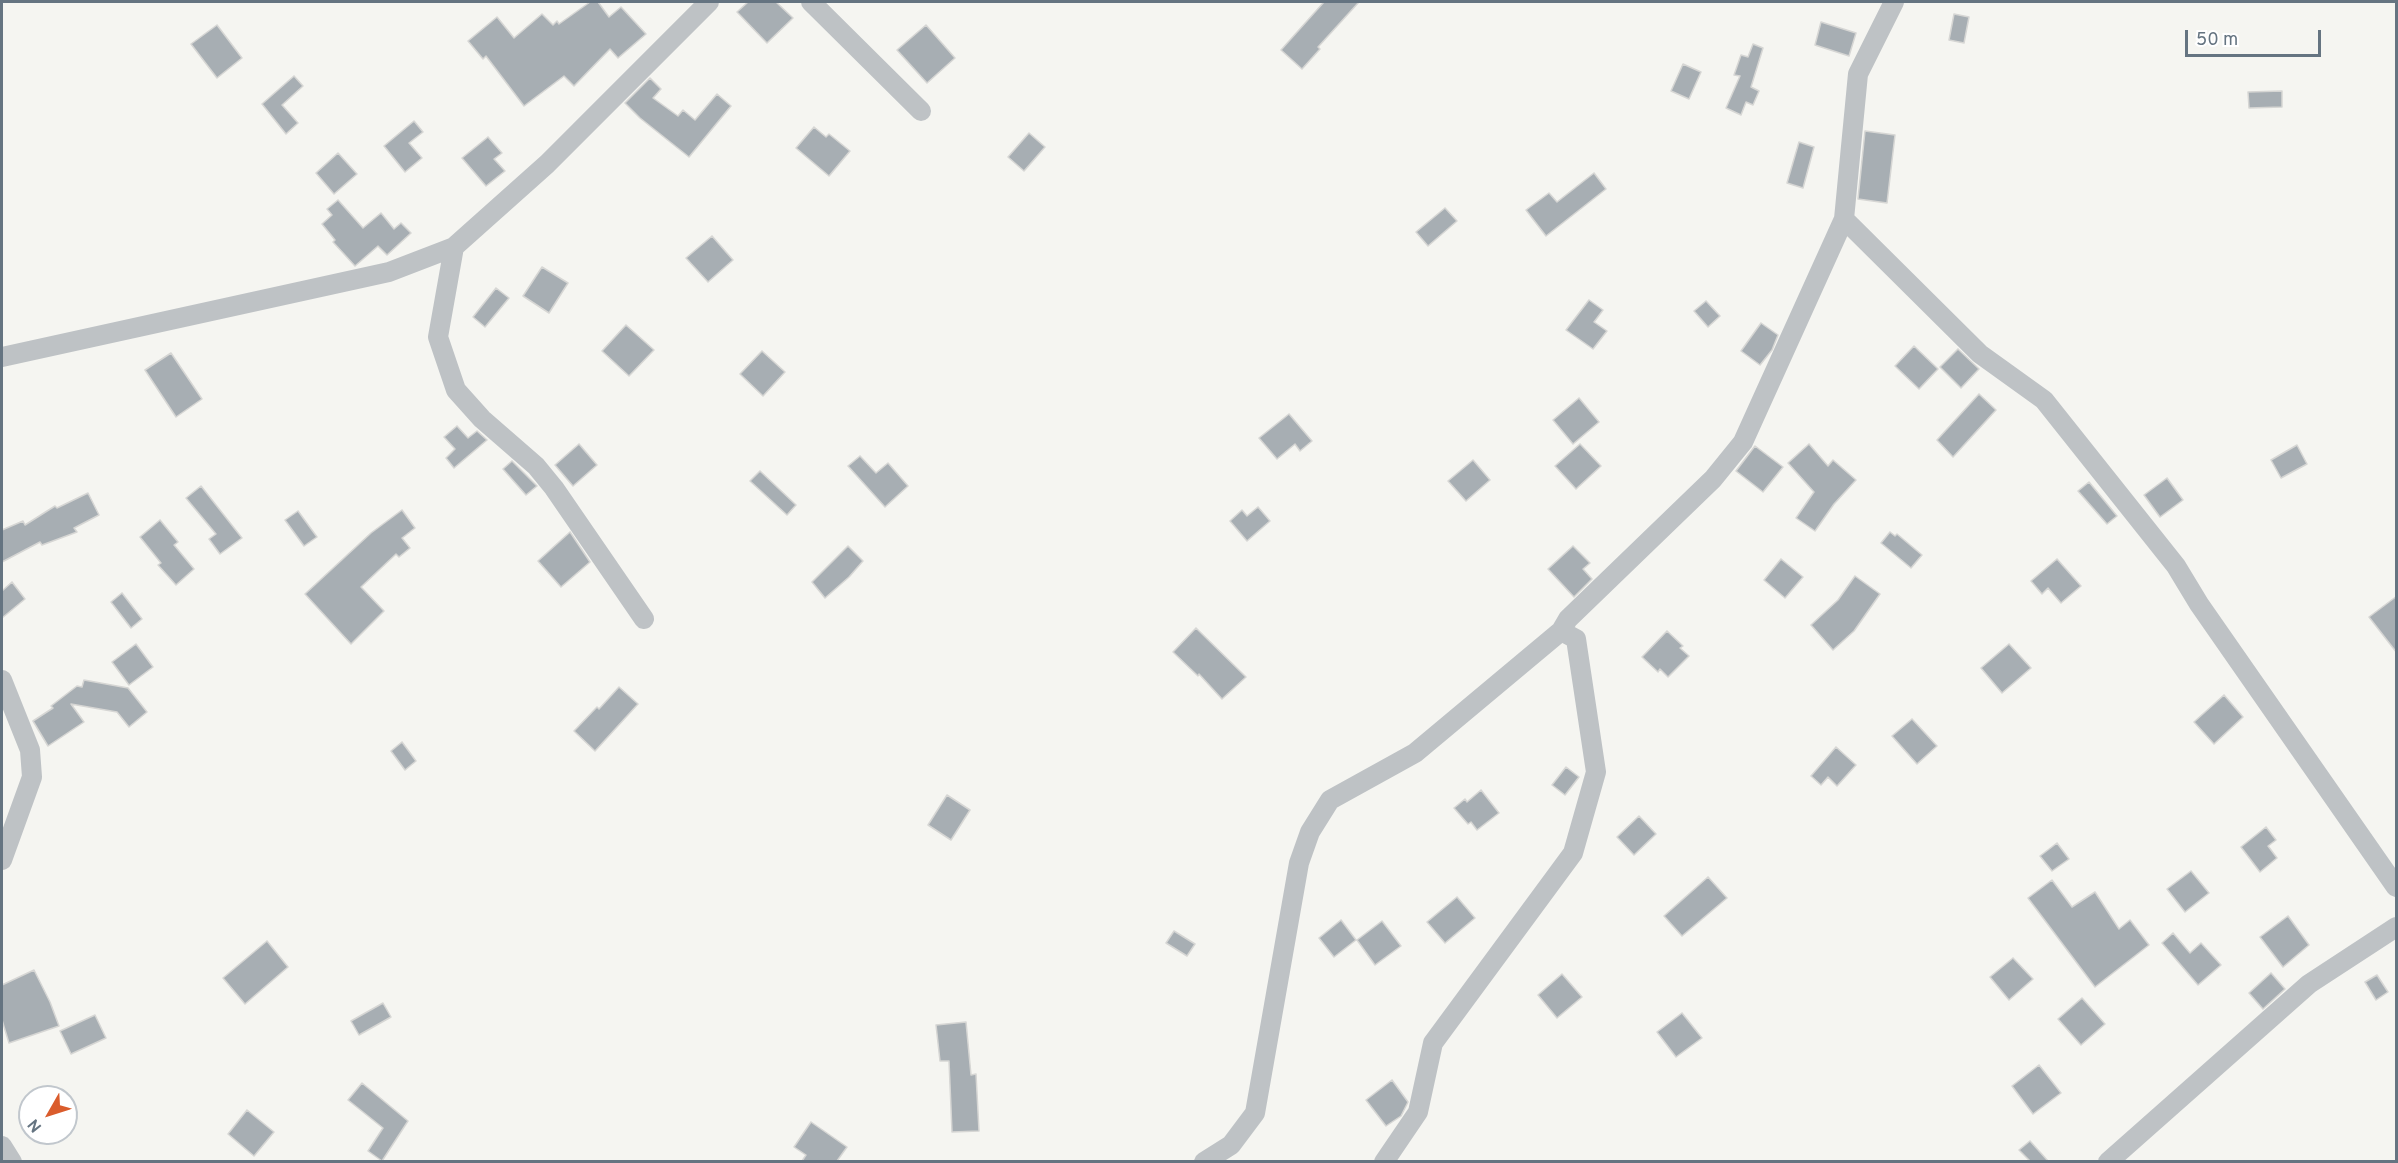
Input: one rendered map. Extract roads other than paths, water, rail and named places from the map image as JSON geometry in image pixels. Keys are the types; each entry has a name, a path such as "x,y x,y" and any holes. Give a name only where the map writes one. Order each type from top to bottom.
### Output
{"street":[{"path":"2,357 389,272 454,247 547,164 709,2"},
{"path":"811,2 921,111"},
{"path":"1204,1161 1231,1145 1255,1113 1299,863 1310,832 1330,800 1415,753 1561,631 1568,619 1713,479 1743,442 1844,219 1858,74 1894,2"},
{"path":"1844,219 1980,354 2044,400 2176,567 2199,604 2397,887"},
{"path":"454,247 438,337 456,390 482,419 536,466 555,488 644,619"},
{"path":"1384,1161 1418,1112 1433,1043 1573,853 1596,772 1576,639 1561,631"},
{"path":"2,680 30,750 32,777 2,860"},
{"path":"2108,1161 2309,984 2397,927"},
{"path":"2,1146 12,1161"}]}
